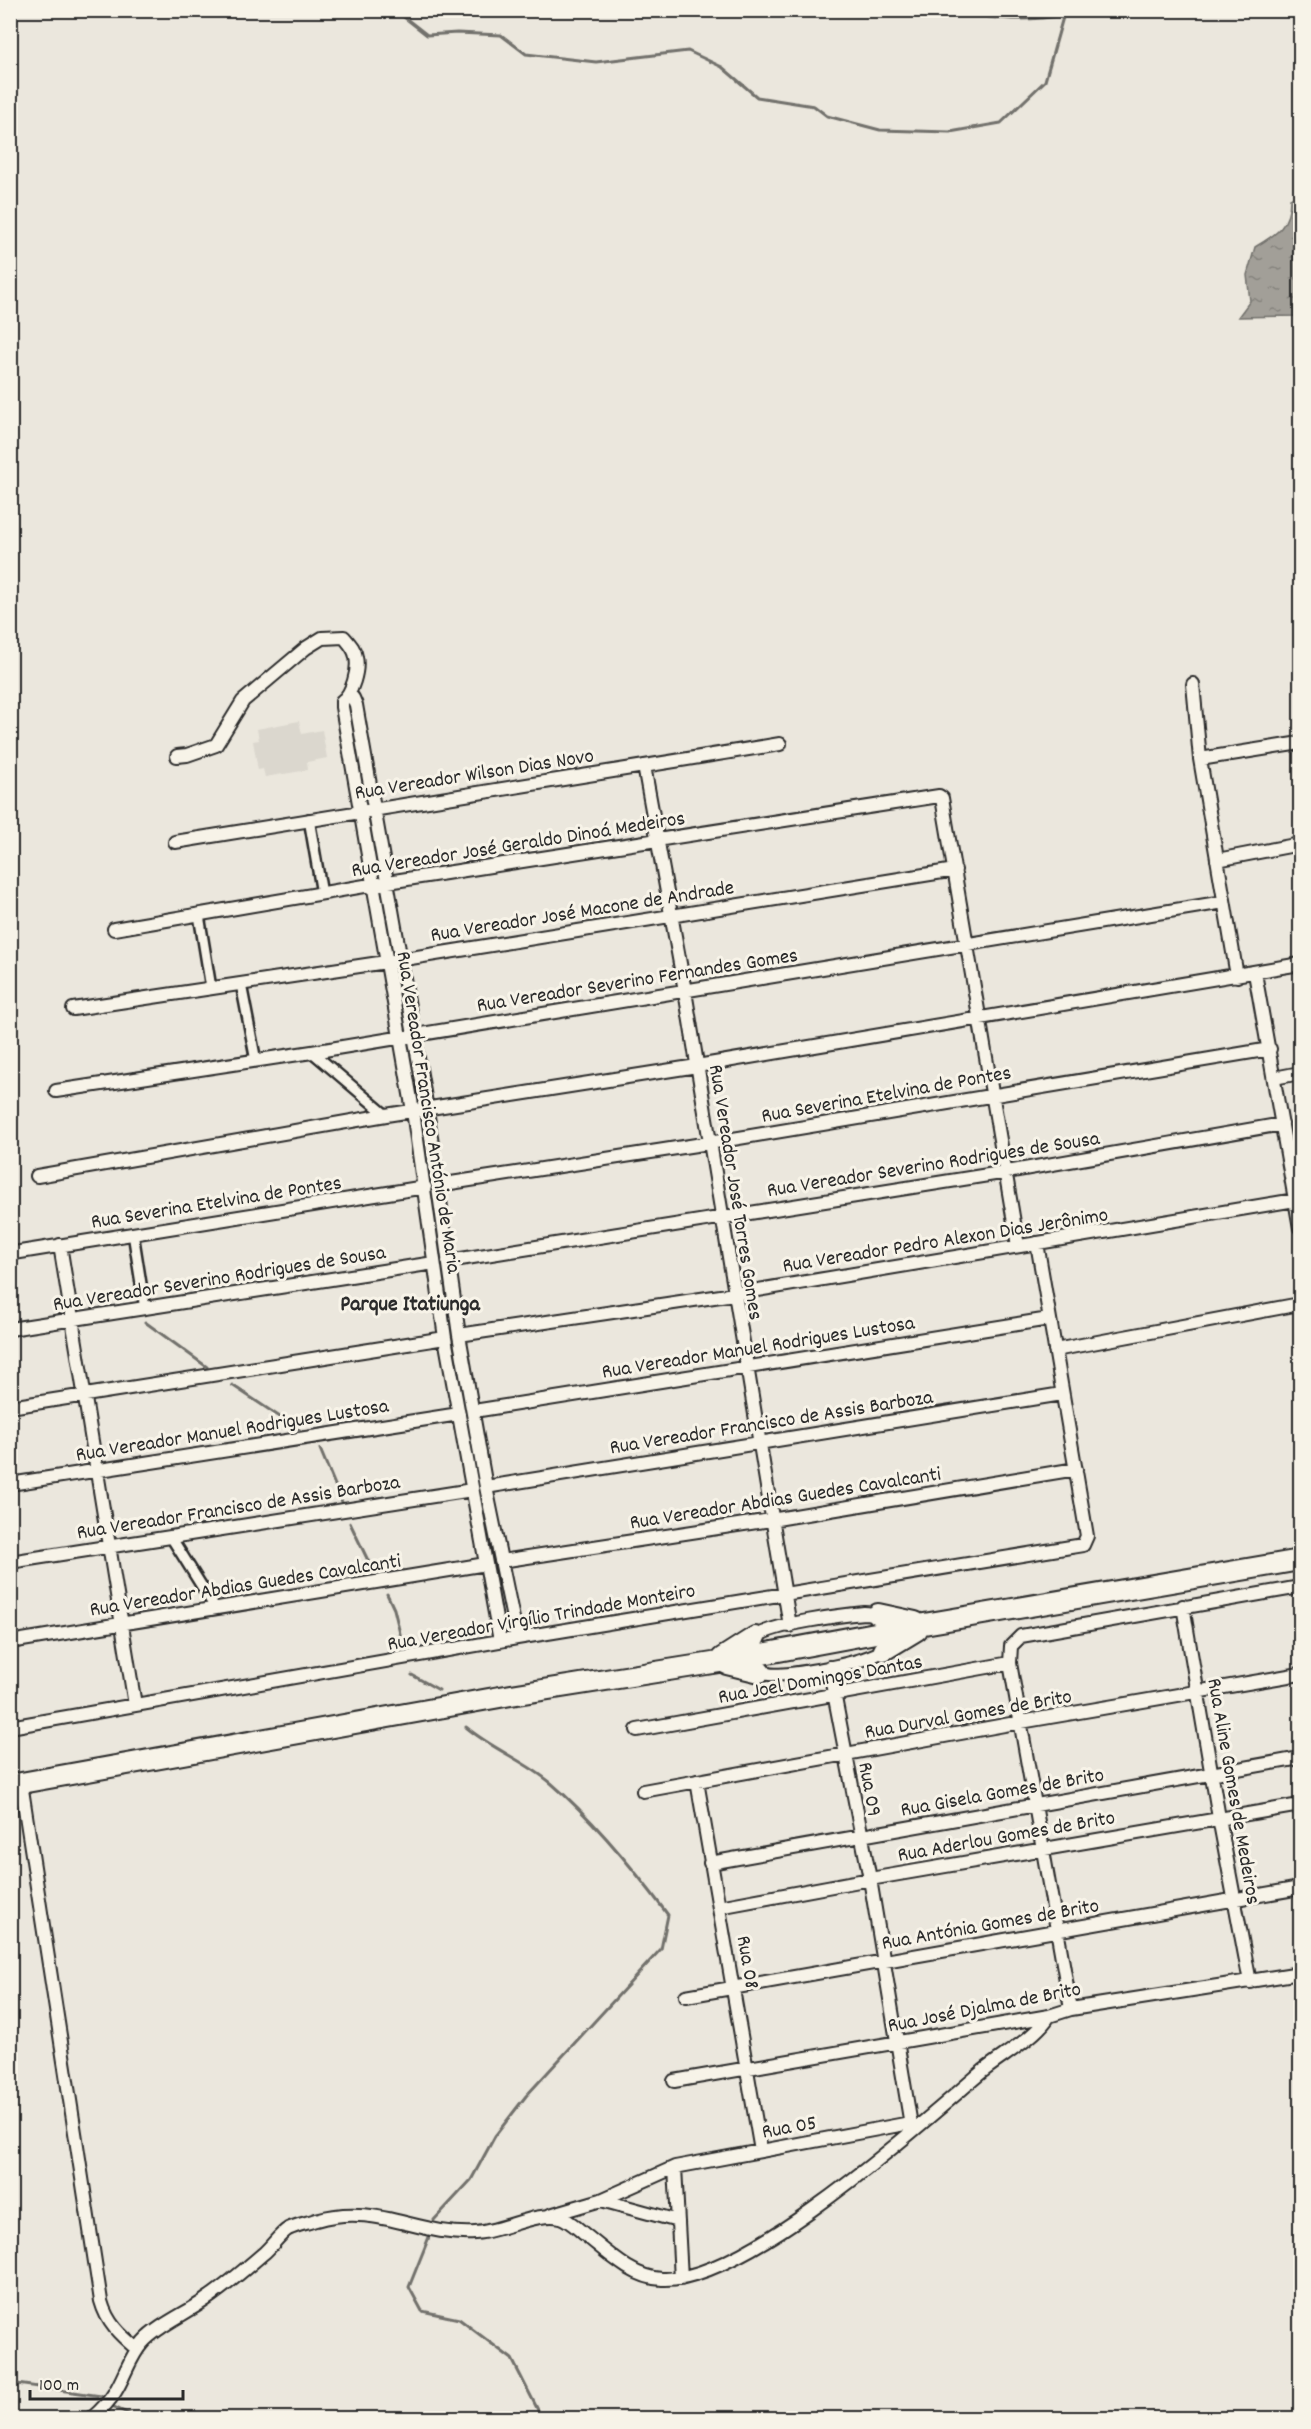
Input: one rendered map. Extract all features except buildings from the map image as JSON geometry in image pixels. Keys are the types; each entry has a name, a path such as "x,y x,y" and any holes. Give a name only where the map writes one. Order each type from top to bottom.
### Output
{"main road":[{"path":"16,1784 510,1695 716,1663 755,1664 890,1630 1300,1560"},
{"path":"878,1614 926,1624"},
{"path":"884,1650 926,1624"},
{"path":"716,1663 755,1637"}],"street":[{"name":"Rua Vereador Francisco António de Maria","path":"177,756 187,756 216,745 243,701 306,648 322,638 344,637 352,647 357,666 347,698 342,701 342,707 413,1111 445,1338 500,1641"},
{"path":"1193,684 1200,759 1237,976"},
{"path":"347,698 352,698 356,705 375,808 427,1109 459,1335 486,1487 517,1638"},
{"name":"Rua Vereador Wilson Dias Novo","path":"175,842 780,744"},
{"path":"1200,759 1300,744"},
{"name":"Rua Vereador José Torres Gomes","path":"644,766 685,991 790,1626"},
{"name":"Rua Vereador José Geraldo Dinoá Medeiros","path":"114,929 388,882 658,841 928,796 942,798 954,870"},
{"path":"309,819 322,894"},
{"path":"1217,860 1300,844"},
{"path":"954,870 1018,1246"},
{"name":"Rua Vereador José Macone de Andrade","path":"73,1009 386,962 954,870"},
{"name":"Rua Vereador Severino Fernandes Gomes","path":"56,1091 312,1052 1224,902"},
{"path":"199,915 211,988"},
{"path":"37,1176 386,1115 697,1066 1300,964"},
{"path":"1255,973 1296,1192 1300,1228"},
{"path":"241,984 256,1060"},
{"name":"Rua Severina Etelvina de Pontes","path":"438,1185 709,1143 1270,1049"},
{"path":"312,1052 386,1115"},
{"path":"1275,1078 1300,1073"},
{"name":"Rua Vereador Severino Rodrigues de Sousa","path":"448,1261 1006,1172 1282,1124"},
{"name":"Rua Severina Etelvina de Pontes","path":"14,1253 425,1187"},
{"name":"Rua Vereador Pedro Alexon Dias Jerônimo","path":"459,1335 734,1294 1037,1243 1296,1192"},
{"path":"133,1233 145,1309"},
{"path":"1037,1243 1076,1469"},
{"path":"60,1245 135,1705"},
{"name":"Rua Vereador Severino Rodrigues de Sousa","path":"10,1329 435,1263"},
{"path":"1055,1350 1300,1304"},
{"name":"Rua Vereador Manuel Rodrigues Lustosa","path":"474,1411 1049,1319"},
{"path":"10,1407 445,1338"},
{"name":"Rua Vereador Francisco de Assis Barboza","path":"486,1487 1062,1394"},
{"name":"Rua Vereador Manuel Rodrigues Lustosa","path":"10,1484 459,1414"},
{"name":"Rua Vereador Abdias Guedes Cavalcanti","path":"501,1562 1076,1469"},
{"name":"Rua Vereador Virgílio Trindade Monteiro","path":"10,1727 517,1638 1083,1545 1087,1536 1076,1469"},
{"name":"Rua Vereador Francisco de Assis Barboza","path":"10,1562 472,1490"},
{"path":"171,1537 216,1609"},
{"name":"Rua Vereador Abdias Guedes Cavalcanti","path":"10,1642 486,1564"},
{"path":"1071,2009 1010,1663 1011,1646 1021,1636 1300,1587"},
{"name":"Rua Aline Gomes de Medeiros","path":"1183,1606 1250,1982"},
{"path":"856,1614 878,1614 888,1623 890,1630 890,1637 884,1650 851,1663 776,1675 755,1664 750,1650 755,1637 770,1631 856,1614"},
{"name":"Rua Joel Domingos Dantas","path":"637,1730 1010,1663"},
{"name":"Rua 09","path":"829,1667 870,1879 911,2127"},
{"name":"Rua Durval Gomes de Brito","path":"643,1791 1300,1674"},
{"name":"Rua Gisela Gomes de Brito","path":"710,1863 1300,1758"},
{"name":"Rua 08","path":"697,1781 761,2151"},
{"path":"16,1784 101,2301 105,2316 117,2333 137,2349 115,2392 92,2418"},
{"name":"Rua Aderlou Gomes de Brito","path":"719,1907 1219,1818 1300,1806"},
{"name":"Rua Antónia Gomes de Brito","path":"686,1996 1300,1888"},
{"name":"Rua José Djalma de Brito","path":"674,2081 1049,2016 1071,2009 1300,1973"},
{"path":"548,2216 561,2217 572,2223 617,2260 643,2275 660,2280 681,2278 747,2252 864,2171 911,2127 1041,2026 1049,2016"},
{"name":"Rua 05","path":"137,2349 148,2336 201,2303 227,2283 272,2246 286,2230 308,2222 341,2214 357,2214 385,2218 426,2229 472,2234 498,2230 601,2200 675,2167 911,2127"},
{"path":"675,2167 681,2278"},
{"path":"601,2200 678,2221"}],"shaded area":[{"path":"299,721 302,734 322,730 327,758 307,762 308,770 265,777 263,769 258,770 253,741 259,740 257,729"}],"water":[{"path":"1300,194 1300,316 1238,317 1250,301 1247,275 1255,247 1281,228 1288,216 1290,199"}],"waterway":[{"path":"395,10 427,35 457,33 501,35 526,54 596,62 688,51 722,67 757,97 814,106 827,116 880,130 950,132 1001,123 1045,81 1065,10"},
{"path":"948,10 1005,18 1033,19 1062,15"},
{"path":"145,1322 207,1367"},
{"path":"232,1385 304,1433"},
{"path":"320,1449 342,1502"},
{"path":"350,1523 375,1575"},
{"path":"387,1594 394,1609 404,1650"},
{"path":"412,1675 439,1690"},
{"path":"434,2220 471,2180 495,2136 526,2096 661,1949 668,1915 613,1846 551,1783 466,1727"},
{"path":"429,2237 409,2287 422,2311 459,2319 512,2359 542,2418"},
{"path":"10,2383 101,2396"},
{"path":"114,2407 138,2418"}],"district":[{"name":"Parque Itatiunga","path":"410,1302"}]}
